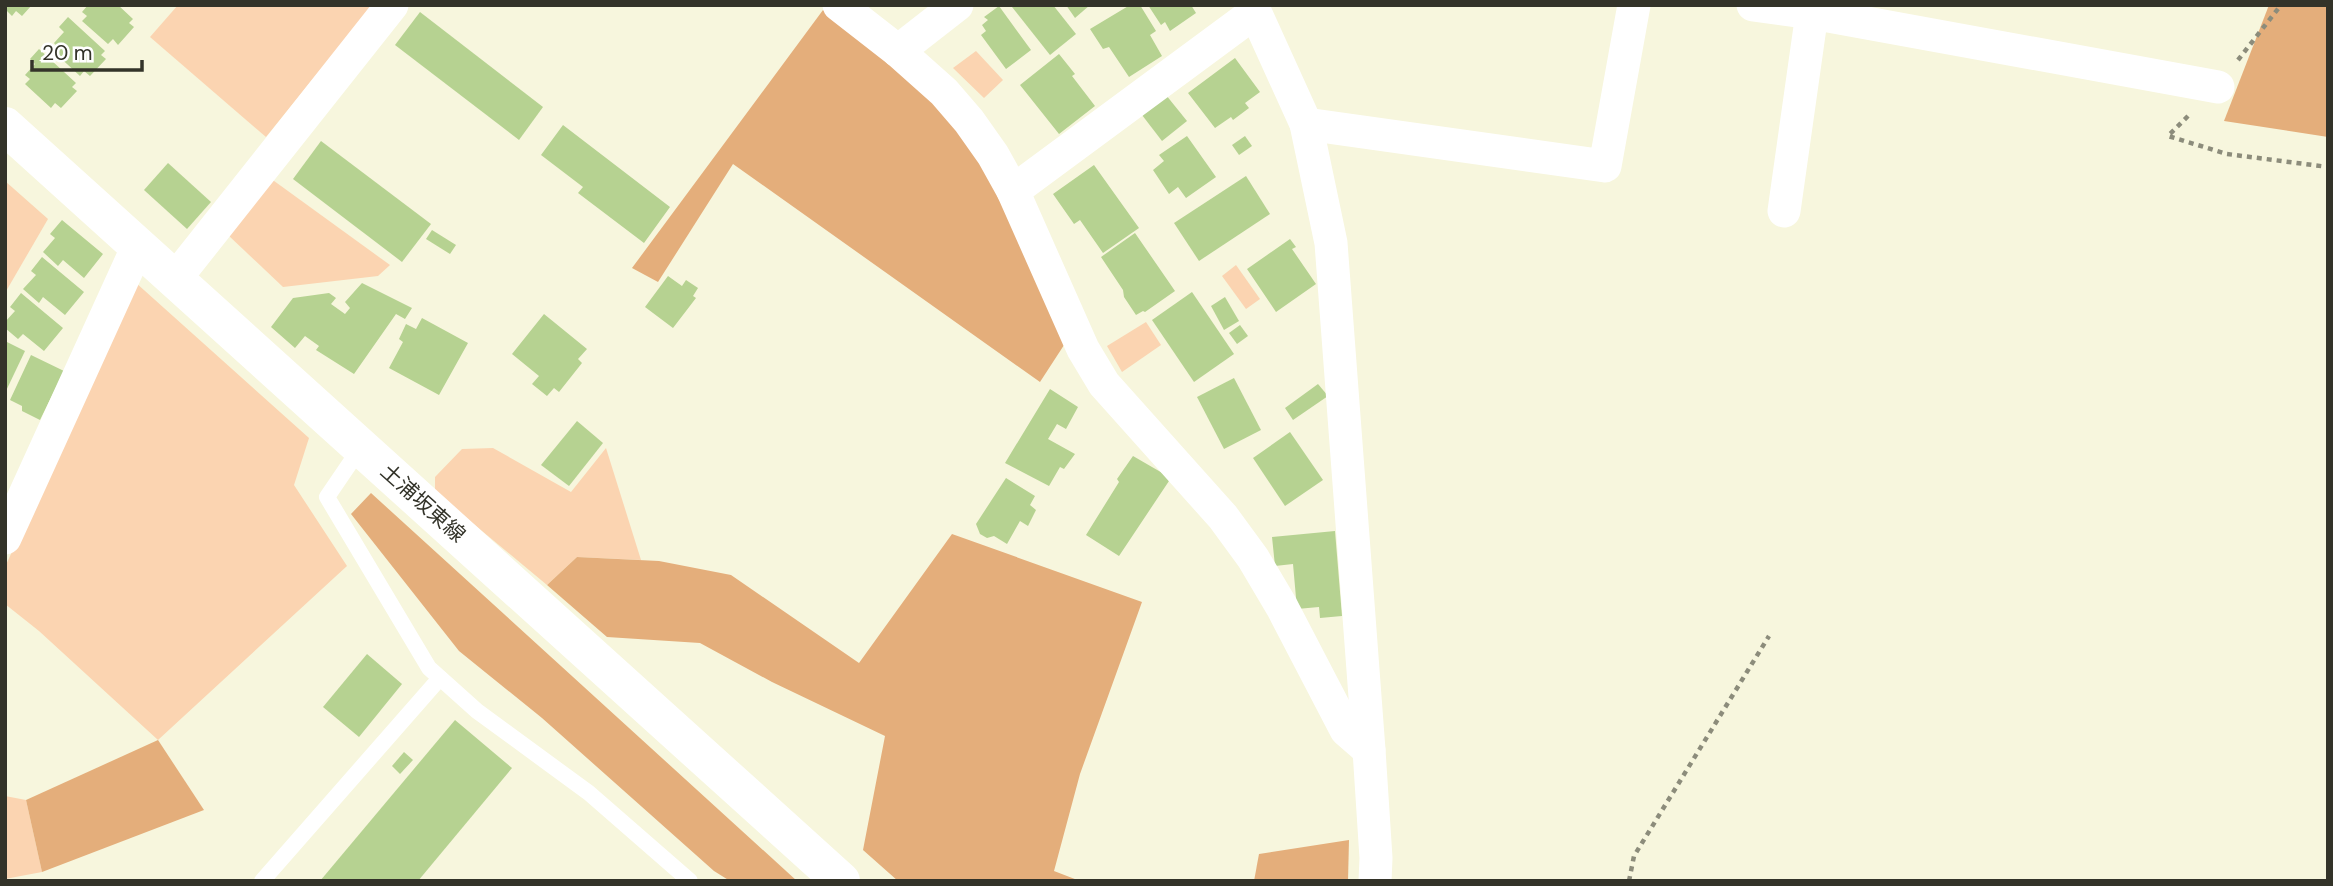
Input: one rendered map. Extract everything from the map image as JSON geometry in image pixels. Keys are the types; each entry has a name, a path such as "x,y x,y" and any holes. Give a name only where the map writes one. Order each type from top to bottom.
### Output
{"main road":[{"name":"土浦坂東線","path":"5,126 841,881"}],"street":[{"path":"175,279 391,5"},
{"path":"839,5 898,51 944,92 969,121 993,155 1013,191 1083,349 1104,384 1223,517 1253,558 1282,607 1346,730 1369,750"},
{"path":"898,51 957,5"},
{"path":"1306,124 1605,166 1634,5"},
{"path":"1754,5 2218,86"},
{"path":"1013,191 1253,9 1306,124 1331,243 1369,750 1376,881"},
{"path":"1784,211 1812,13"},
{"path":"5,538 138,246"}],"lane":[{"path":"361,447 327,497 429,667 477,711 589,793 690,881"},
{"path":"262,881 440,678"}],"path":[{"path":"2281,5 2218,86 2168,136 2227,154 2328,167"},
{"path":"1629,881 1634,856 1769,636"}],"shaded area":[{"path":"178,5 372,6 266,137 150,37"},
{"path":"2269,5 2328,5 2328,137 2224,121"},
{"path":"823,10 930,91 986,167 1066,342 1040,382 733,164 658,282 632,268"},
{"path":"976,51 1003,80 984,98 953,68"},
{"path":"270,178 390,265 378,276 283,287 228,235"},
{"path":"5,181 48,219 5,293"},
{"path":"1236,265 1260,299 1246,309 1222,276"},
{"path":"135,282 309,438 294,485 347,566 158,740 39,631 5,604 5,567"},
{"path":"1146,322 1161,345 1122,372 1107,346"},
{"path":"493,448 571,492 606,448 641,560 577,557 547,585 435,492 435,477 462,449"},
{"path":"371,493 797,881 730,881 714,871 542,718 459,651 351,514"},
{"path":"952,534 1142,602 1080,774 1054,871 1080,881 898,881 863,850 885,736 772,682 700,643 607,637 547,585 577,557 659,561 731,575 859,663"},
{"path":"158,740 204,810 42,872 26,800"},
{"path":"5,796 26,800 42,872 5,879"},
{"path":"1349,840 1348,881 1254,881 1259,854"}],"building":[{"path":"5,5 32,5 22,16 16,11 12,16 5,9"},
{"path":"88,5 118,5 133,19 129,23 134,27 118,45 113,39 108,44 82,21 87,16 82,12"},
{"path":"1053,5 1076,34 1050,55 1012,7"},
{"path":"1066,5 1090,5 1075,18"},
{"path":"1130,5 1140,5 1156,31 1150,35 1162,56 1129,77 1109,47 1103,49 1090,29"},
{"path":"1148,5 1191,5 1196,13 1170,31 1165,22 1161,25"},
{"path":"999,6 1031,50 1006,69 981,35 986,31 982,25 988,20 984,17"},
{"path":"420,12 543,107 519,140 395,45"},
{"path":"68,17 105,51 101,55 106,59 90,76 84,71 80,76 54,52 58,48 54,43 64,32 59,27"},
{"path":"39,49 76,83 72,87 77,91 61,108 55,103 51,108 25,84 30,79 25,75 35,64 30,59"},
{"path":"1059,54 1095,106 1059,134 1020,85"},
{"path":"1235,58 1260,92 1245,103 1249,108 1233,120 1231,117 1215,128 1188,93"},
{"path":"1166,95 1187,121 1162,141 1142,115"},
{"path":"563,125 670,207 644,243 578,193 583,187 541,155"},
{"path":"1187,136 1216,177 1186,198 1178,187 1169,194 1153,170 1164,161 1159,155"},
{"path":"1245,136 1252,146 1239,155 1232,145"},
{"path":"321,141 431,224 402,262 293,179"},
{"path":"168,163 211,202 187,229 144,190"},
{"path":"1094,165 1139,228 1103,253 1080,220 1074,224 1053,194"},
{"path":"1246,176 1270,214 1199,261 1174,223"},
{"path":"62,220 103,254 84,278 63,260 58,266 43,252 55,238 50,234"},
{"path":"432,230 456,245 450,254 426,239"},
{"path":"1135,233 1175,291 1145,312 1136,315 1101,257"},
{"path":"1290,239 1296,247 1292,249 1316,284 1276,312 1247,269"},
{"path":"42,257 84,292 65,315 43,297 39,303 23,289 36,275 31,271"},
{"path":"668,276 682,286 686,280 698,288 693,296 696,298 673,328 645,307"},
{"path":"362,283 412,308 405,319 396,314 354,374 316,350 319,346 305,336 295,348 271,327 293,298 329,293 336,298 331,304 345,314 350,308 345,302"},
{"path":"1192,292 1234,354 1194,382 1152,320"},
{"path":"21,293 63,328 44,351 23,334 18,339 5,328 5,322 15,311 10,307"},
{"path":"1225,297 1239,321 1224,330 1211,306"},
{"path":"544,314 587,349 578,359 582,363 559,392 554,388 547,396 532,384 539,376 512,354"},
{"path":"422,318 468,343 439,395 389,368 403,342 399,339 406,324 416,329"},
{"path":"1240,325 1248,336 1237,344 1229,333"},
{"path":"5,341 25,351 5,393"},
{"path":"31,355 64,371 40,420 22,411 22,406 10,400"},
{"path":"1234,378 1261,430 1224,449 1197,397"},
{"path":"1318,384 1328,396 1293,420 1285,408"},
{"path":"1050,389 1078,407 1066,429 1057,424 1048,439 1075,454 1064,469 1060,467 1049,486 1005,463"},
{"path":"577,421 603,443 569,486 541,465"},
{"path":"1290,432 1323,480 1285,506 1253,458"},
{"path":"1133,456 1171,478 1119,556 1086,535"},
{"path":"1006,478 1035,496 1030,505 1036,510 1028,526 1020,521 1007,544 994,536 987,538 980,534 976,524"},
{"path":"1335,531 1342,616 1320,618 1319,607 1297,609 1293,564 1275,566 1272,537"},
{"path":"367,654 402,684 359,737 323,707"},
{"path":"455,720 512,768 418,881 320,881"},
{"path":"404,752 413,760 400,774 392,766"}]}
